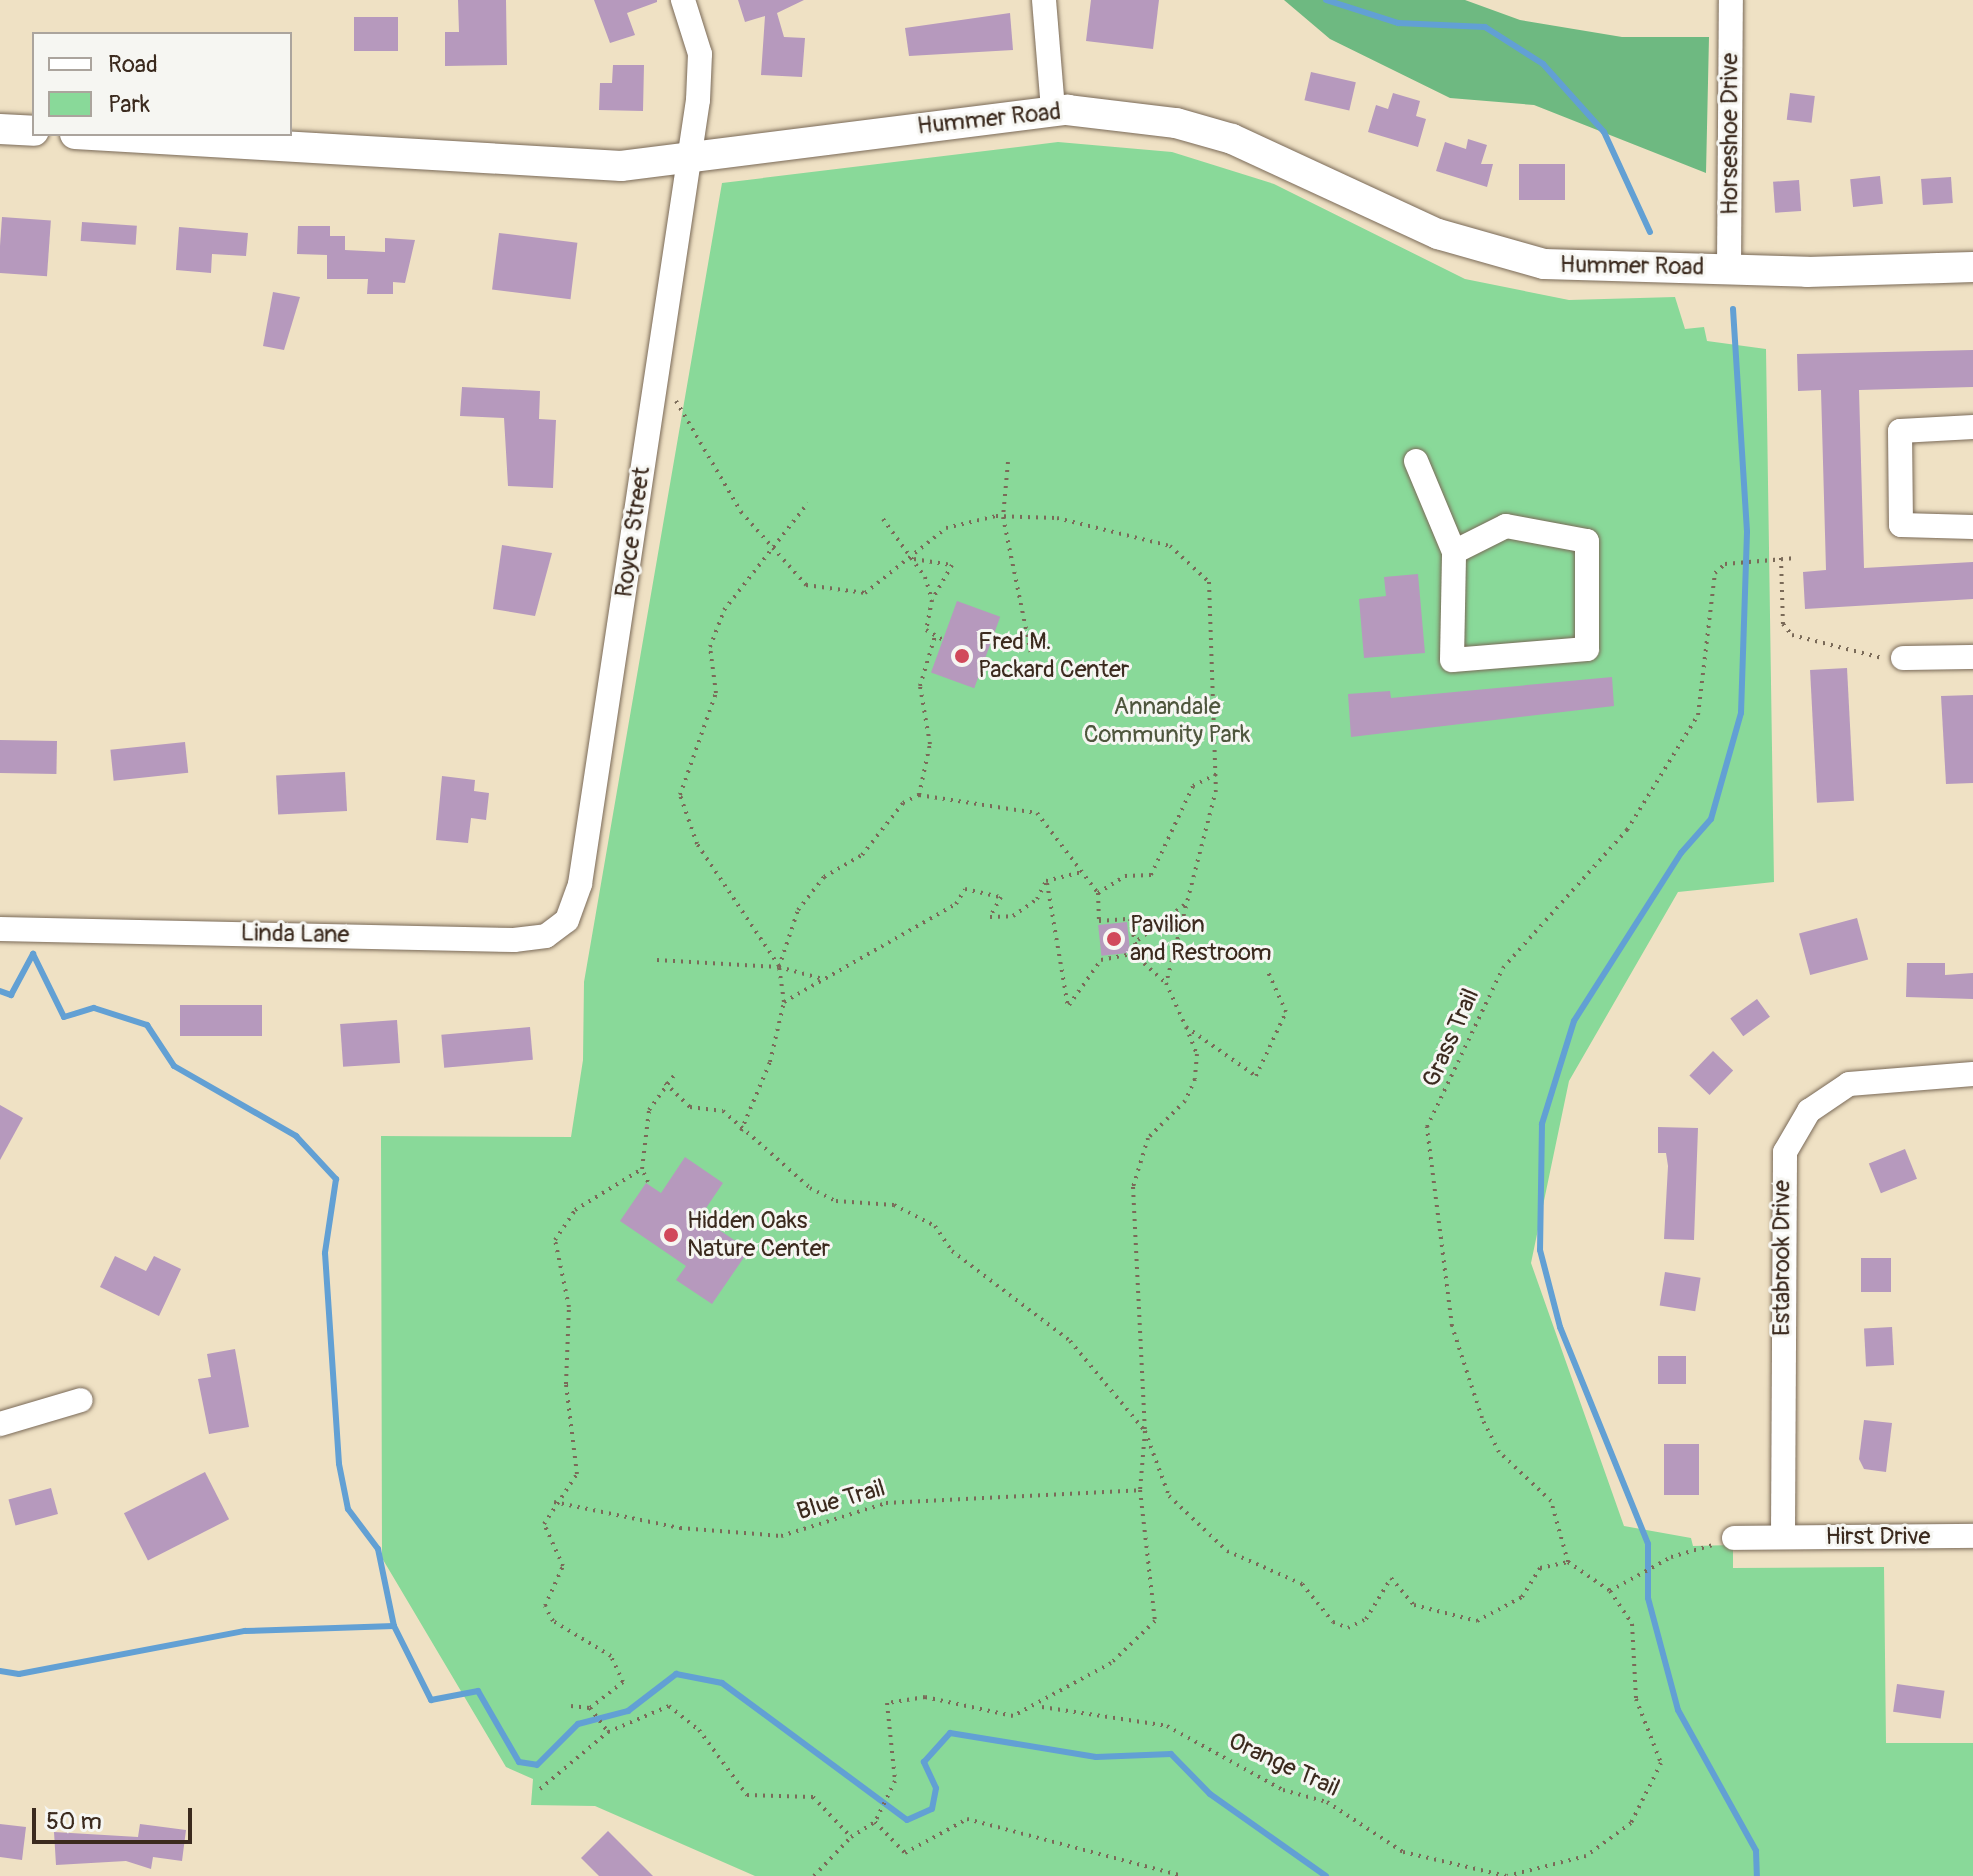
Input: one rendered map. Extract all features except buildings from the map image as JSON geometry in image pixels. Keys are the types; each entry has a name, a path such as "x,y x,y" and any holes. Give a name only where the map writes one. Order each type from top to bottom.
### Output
{"main road":[{"name":"Hummer Road","path":"105,136 555,166 687,159 1053,110 1124,114 1232,139 1438,234 1544,264 1729,268 1973,267"},
{"path":"0,129 32,131"}],"street":[{"name":"Royce Street","path":"576,905 700,54 683,0"},
{"path":"1044,0 1053,110"},
{"name":"Horseshoe Drive","path":"1729,268 1731,0"},
{"path":"1973,427 1900,431 1901,525 1973,527"},
{"path":"1416,461 1454,552 1452,660 1587,649 1587,541 1506,526 1454,552"},
{"path":"1903,658 1973,657"},
{"name":"Linda Lane","path":"0,929 514,940 558,930 576,905"},
{"name":"Estabrook Drive","path":"1783,1537 1785,1152 1809,1111 1849,1084 1973,1074"},
{"path":"0,1424 81,1400"},
{"name":"Hirst Drive","path":"1734,1538 1973,1536"}],"path":[{"path":"655,379 681,406 741,512 806,585 834,593 865,593 914,559 946,528 1003,517 1057,518 1170,546 1209,582 1217,774 1189,902 1166,983"},
{"path":"1008,462 1003,517 1031,654"},
{"path":"741,1131 770,1062 784,1002 779,967 697,844 680,795 716,693 710,647 724,610 771,544 808,503"},
{"path":"883,519 914,559 932,600"},
{"path":"1796,558 1781,558 1783,624 1792,635 1832,650 1903,658"},
{"name":"Grass Trail","path":"1568,1562 1551,1501 1499,1452 1482,1418 1452,1326 1427,1127 1503,968 1627,830 1698,715 1715,573 1725,564 1781,558"},
{"path":"914,559 952,565 932,600 926,630 943,640"},
{"path":"919,795 930,744 920,686 935,636"},
{"path":"1098,893 1125,876 1151,875 1193,786 1217,774"},
{"path":"779,967 798,910 824,877 862,855 903,803 919,795 1037,813 1098,893 1099,921 1130,919 1138,940 1136,953"},
{"path":"784,1002 956,904 965,889 1001,897 990,917 1013,916 1037,899 1046,881 1081,872"},
{"path":"1046,881 1068,1007 1101,960 1136,953"},
{"path":"1138,940 1189,902"},
{"path":"1136,953 1166,983 1197,1054 1195,1079 1185,1101 1148,1138 1133,1187 1145,1431 1169,1496 1227,1551 1302,1584 1333,1622 1348,1628 1366,1619 1391,1578 1414,1605 1477,1621 1522,1597 1540,1568 1568,1562 1610,1591 1671,1557 1734,1538"},
{"path":"657,960 779,967 823,979"},
{"path":"1186,1027 1256,1076 1286,1012 1268,972"},
{"path":"648,1182 642,1169 649,1110 665,1083 675,1074"},
{"path":"665,1083 680,1101 723,1111 741,1131 836,1201 894,1205 935,1226 952,1251 1070,1341 1145,1431"},
{"path":"571,1706 590,1708 623,1682 611,1656 553,1621 545,1606 563,1566 543,1533 554,1502 577,1474 566,1384 569,1307 555,1240 575,1210 642,1169"},
{"name":"Orange Trail","path":"875,1822 895,1781 887,1703 925,1697 1013,1716 1041,1706 1126,1652 1155,1621 1157,1596 1140,1490 1145,1431"},
{"name":"Blue Trail","path":"554,1502 680,1528 781,1536 886,1503 1140,1490"},
{"name":"Orange Trail","path":"1041,1706 1167,1726 1283,1790 1327,1802 1403,1852 1506,1876 1597,1847 1631,1823 1661,1763 1636,1699 1632,1624 1610,1591"},
{"path":"540,1789 608,1732 669,1706 699,1730 747,1795 813,1797 851,1837"},
{"path":"590,1708 608,1732"},
{"path":"814,1876 851,1837 875,1822 905,1853 967,1819 1182,1876"}],"green space":[{"path":"1284,0 1465,0 1520,20 1622,37 1709,37 1706,173 1534,105 1450,98 1330,39"},
{"name":"Annandale Community Park","path":"1058,142 1172,152 1274,184 1465,279 1569,300 1675,297 1685,329 1704,327 1707,341 1766,349 1774,882 1678,892 1569,1081 1531,1263 1624,1526 1691,1538 1693,1546 1733,1545 1733,1568 1884,1567 1886,1743 1973,1743 1973,1876 755,1876 595,1806 531,1805 533,1779 506,1767 382,1558 381,1136 571,1137 583,1060 584,982 722,183"}],"waterway":[{"path":"1326,0 1398,23 1485,27 1543,64 1604,132 1650,232"},
{"path":"1733,309 1747,532 1741,713 1711,819 1681,853 1574,1021 1542,1124 1540,1250 1560,1327 1648,1544 1648,1598 1678,1710 1756,1851 1757,1876"},
{"path":"0,991 11,995 33,954 64,1017 94,1008 147,1025 174,1066 296,1136 336,1179 325,1253 339,1464 348,1509 378,1549 394,1626"},
{"path":"0,1671 19,1674 245,1631 394,1626 431,1700 478,1691 519,1762 537,1765 578,1724 628,1711 676,1674 722,1683 907,1820 932,1809 936,1788 924,1762 950,1733 1096,1757 1171,1754 1210,1794 1326,1876"}],"place":[{"name":"Fred M. Packard Center","path":"962,656"},
{"name":"Pavilion and Restroom","path":"1114,939"},
{"name":"Hidden Oaks Nature Center","path":"671,1235"}]}
